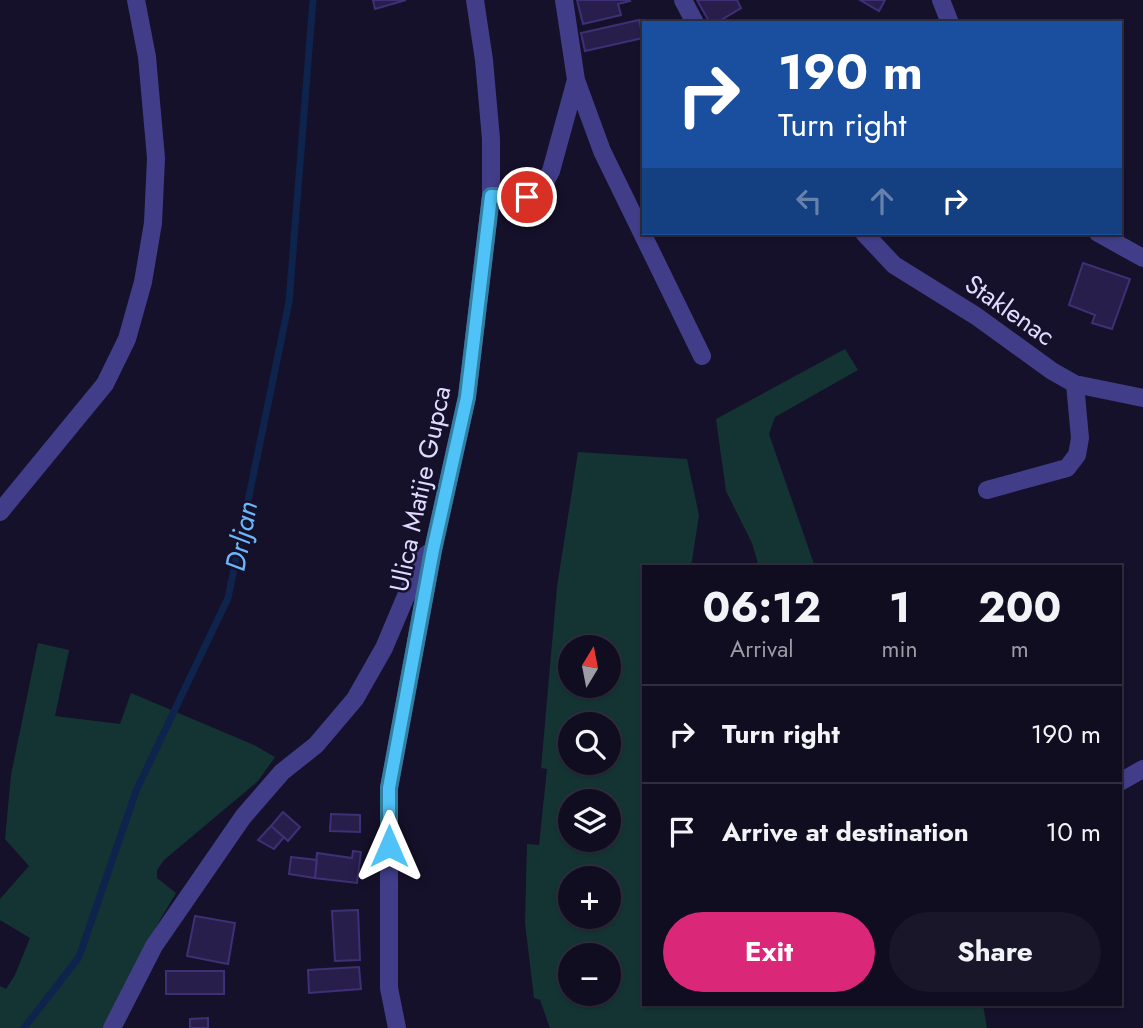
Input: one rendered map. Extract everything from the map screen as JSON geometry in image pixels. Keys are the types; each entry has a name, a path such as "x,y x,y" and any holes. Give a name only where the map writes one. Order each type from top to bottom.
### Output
{"street":[{"path":"0,512 105,384 127,339 143,282 153,223 156,158 147,57 136,0"},
{"name":"Ulica Matije Gupca","path":"397,1028 389,988 389,788 433,550 467,397 491,196 491,139 475,0"},
{"path":"564,0 576,80 602,151 642,233"},
{"path":"683,0 694,21"},
{"path":"941,0 949,21"},
{"path":"491,196 527,197 542,188 551,171 576,80"},
{"path":"643,235 702,356"},
{"name":"Staklenac","path":"866,235 894,265 976,316 1052,371 1075,384 1143,398"},
{"path":"1102,235 1143,258"},
{"path":"987,490 1067,468 1077,455 1080,438 1075,384"},
{"path":"112,1028 154,946 243,817 282,772 316,745 355,699 384,648 422,558 433,550"},
{"path":"1122,781 1143,769"}],"green space":[{"path":"845,349 858,370 775,417 769,434 814,565 758,565 752,543 726,491 716,419"},
{"path":"578,452 687,459 699,515 691,565 642,565 642,1006 983,1006 987,1028 550,1028 540,1000 534,998 525,923 527,844 539,845 547,769 541,768 557,587"},
{"path":"38,643 69,650 55,716 120,724 131,693 254,745 275,757 258,781 164,860 157,870 157,878 176,893 104,1028 0,1028 0,986 6,989 15,975 30,938 0,920 0,899 29,866 5,839 11,775"}],"building":[{"path":"373,0 406,0 375,9"},
{"path":"577,0 630,1 618,4 621,15 583,24"},
{"path":"697,0 737,0 741,8 719,21 709,21"},
{"path":"860,0 885,0 879,11"},
{"path":"639,20 642,38 585,51 581,33"},
{"path":"1083,263 1130,279 1112,329 1092,323 1095,315 1069,305"},
{"path":"283,812 300,827 288,841 271,826"},
{"path":"331,814 360,815 360,832 330,831"},
{"path":"271,826 284,837 274,849 258,840"},
{"path":"353,851 361,852 357,883 315,878 317,853 352,858"},
{"path":"291,857 317,860 315,878 289,874"},
{"path":"358,910 360,960 335,961 332,911"},
{"path":"195,916 235,923 228,964 187,956"},
{"path":"359,967 361,989 309,993 308,970"},
{"path":"166,971 224,971 224,994 166,994"},
{"path":"208,1018 208,1028 190,1028 190,1019"}],"waterway":[{"name":"Drljan","path":"24,1028 79,957 136,791 228,598 289,302 313,0"}],"route":[{"path":"389,846 389,788 433,550 467,397 491,196 527,197"}]}
